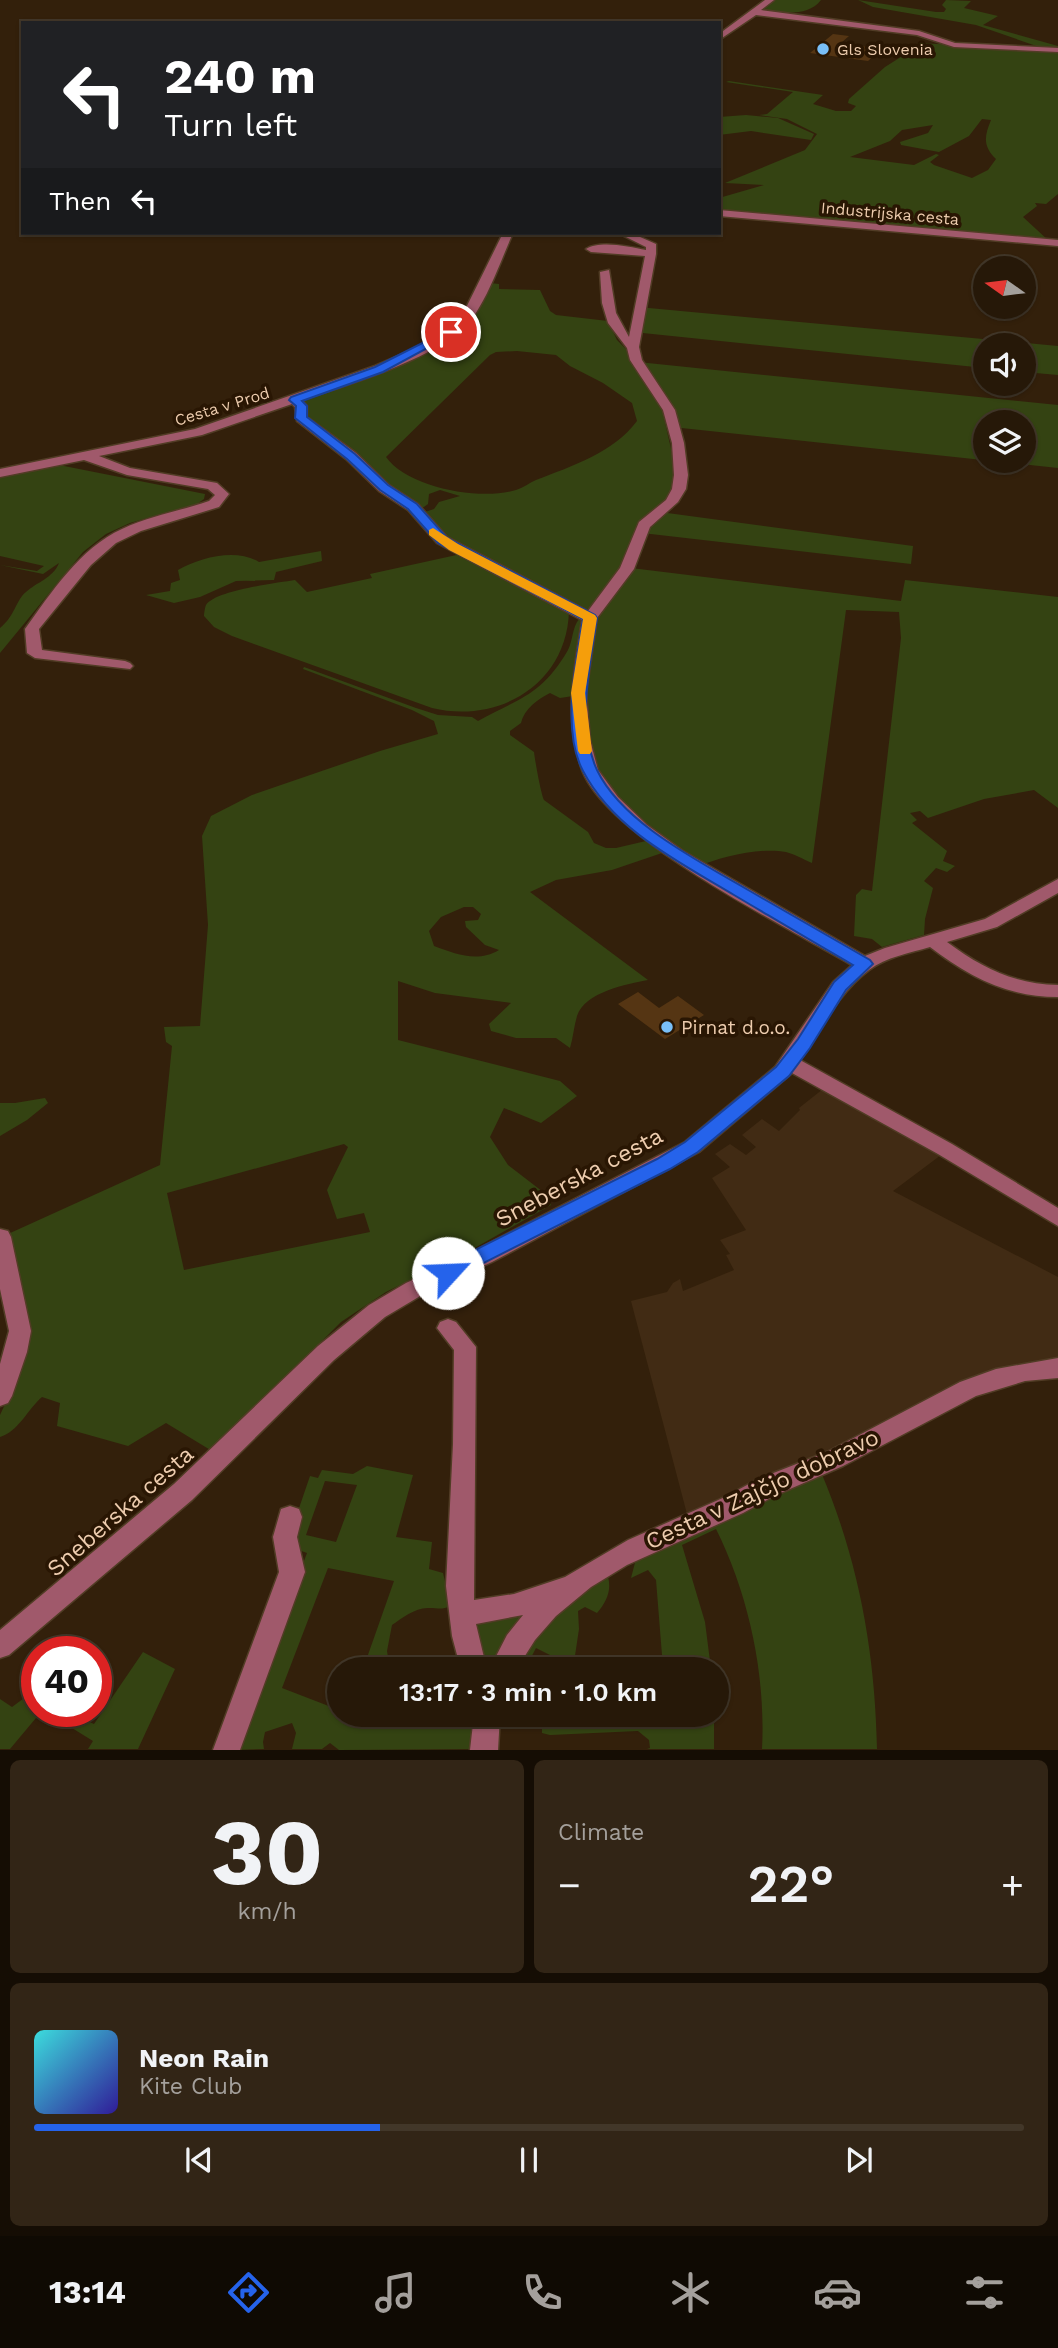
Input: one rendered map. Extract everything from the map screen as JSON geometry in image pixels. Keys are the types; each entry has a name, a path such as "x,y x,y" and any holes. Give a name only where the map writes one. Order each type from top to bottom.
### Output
{"street":[{"path":"721,36 770,0"},
{"path":"754,12 896,29 954,45 1058,50"},
{"name":"Industrijska cesta","path":"721,213 1058,243"},
{"name":"Cesta v Prod","path":"0,473 198,432 379,369 451,332 468,316 510,235"},
{"path":"625,235 620,239 590,245 651,254"},
{"path":"608,249 625,235"},
{"path":"628,235 652,246 633,347 636,360 669,410 678,443 680,482 671,502 644,525 627,569 590,618 578,693 582,740 590,770 612,802 641,829 677,855 864,964"},
{"path":"605,272 606,306 626,342 633,347"},
{"path":"295,400 301,406 301,418 351,456 384,488 413,507 442,540 590,618"},
{"path":"86,456 127,471 212,486 222,494 214,504 124,533 98,551 77,572 32,629 35,653 125,666"},
{"name":"Sneberska cesta","path":"0,1646 183,1492 326,1353 377,1311 414,1289 680,1155 764,1089 790,1063 840,986 864,964 891,952 991,923 1058,885"},
{"path":"933,940 972,970 1006,985 1035,991 1058,991"},
{"path":"790,1063 945,1149 1058,1218"},
{"path":"0,1237 20,1331 16,1352 0,1396"},
{"path":"448,1328 465,1347 466,1361 465,1444 459,1538 461,1613 471,1657"},
{"name":"Cesta v Zajčjo dobravo","path":"511,1657 529,1629 580,1581 656,1539 835,1459 925,1408 992,1377 1058,1368"},
{"path":"226,1749 292,1572 285,1537 290,1517"},
{"path":"461,1613 483,1613 519,1606 580,1581"},
{"path":"484,1749 485,1727"}],"shaded area":[{"path":"823,1089 868,1116 873,1114 941,1155 893,1191 1058,1277 1058,1365 1006,1369 830,1456 687,1514 631,1301 667,1292 673,1283 680,1279 683,1291 734,1270 726,1255 730,1254 720,1240 746,1230 712,1178 730,1167 715,1154 730,1144 746,1155 756,1147 742,1135 762,1119 779,1131 799,1108"}],"green space":[{"path":"774,0 821,0 801,12 761,10"},
{"path":"858,0 936,12 944,12 946,9 942,5 946,0 971,1 964,8 998,16 983,25 1058,46 1058,49 1045,49 976,25 873,7"},
{"path":"918,43 1058,50 1058,194 1046,204 1035,203 1037,206 1023,217 1049,241 721,212 721,197 764,185 725,183 805,150 817,134 787,119 759,115 767,114 793,92 726,82 823,95 813,104 836,111 851,111 856,106 848,103 849,99 885,67 915,48","holes":["982,119 991,120 986,141 996,159 988,170 972,178 934,165 930,162 939,155 936,154 914,165 850,157 890,141 902,130 933,125 928,133 900,142 901,145 939,152 969,136"]},
{"path":"746,115 778,118 814,134 811,140 751,131 721,135 721,117"},
{"path":"490,283 499,284 499,289 540,290 550,311 556,315 608,321 617,340 626,349 662,409 674,462 675,489 629,559 590,611 581,610 446,540 425,516 425,512 434,509 439,502 460,496 440,490 429,494 428,504 421,509 310,427 301,400 452,335","holes":["517,351 556,355 632,403 637,421 604,450 519,489 484,494 465,493 428,484 396,468 386,457 490,355"]},
{"path":"638,307 973,338 973,367 633,332"},
{"path":"1036,344 1058,346 1058,375 1036,373"},
{"path":"638,362 1058,405 1058,468 1036,466 1036,410 973,410 973,459 672,427"},
{"path":"54,464 205,494 204,499 197,504 130,523 106,534 83,552 0,653 0,628 23,595 49,576 59,563 43,574 0,565 37,571 44,566 0,556 0,476"},
{"path":"660,512 913,546 911,564 642,533"},
{"path":"321,551 322,561 276,572 274,580 236,581 200,597 174,603 146,595 170,591 171,583 180,580 178,570 207,558 230,555 259,562"},
{"path":"461,554 569,611 565,637 556,659 542,678 525,693 504,704 481,710 432,708 232,636 214,627 204,616 206,605 212,600 234,591 295,580 307,592 372,578 370,574"},
{"path":"631,568 901,601 905,580 1058,597 1058,808 1034,790 984,799 928,818 920,811 910,813 917,820 912,823 947,851 943,861 955,866 947,872 936,868 924,881 933,888 924,935 882,947 872,939 854,936 856,895 862,889 872,891 901,638 899,612 846,610 812,863 786,852 764,851 728,857 697,867 611,803 580,738 589,648 598,614"},
{"path":"579,619 582,620 584,628 573,696 560,698 550,693 541,698 528,709 521,723 510,731 510,735 534,752 544,800 588,832 594,843 606,848 616,848 646,841 662,853 612,870 556,880 530,892 648,980 608,990 589,1001 577,1016 570,1048 556,1038 516,1038 491,1031 489,1024 511,1003 435,993 398,981 398,1040 560,1081 577,1096 541,1123 504,1108 490,1137 508,1165 547,1195 551,1205 471,1250 386,1292 341,1322 212,1451 166,1423 128,1446 57,1426 60,1403 42,1397 18,1425 0,1437 0,1415 18,1376 8,1234 160,1165 172,1046 166,1042 164,1027 200,1026 208,925 202,836 211,816 252,795 438,734 434,721 412,710 303,669 304,667 438,715 472,717 478,721 529,694 549,677 568,650","holes":["464,907 473,907 481,914 478,920 465,921 466,927 485,945 499,950 475,957 434,946 429,931 441,917","344,1144 348,1147 327,1190 337,1219 364,1213 370,1232 184,1270 167,1193"]},
{"path":"45,1098 48,1103 27,1120 0,1136 0,1103"},
{"path":"367,1466 413,1475 396,1537 432,1542 429,1569 443,1573 451,1606 424,1608 409,1614 392,1625 388,1657 367,1657 394,1581 328,1568 282,1688 327,1705 327,1727 478,1727 478,1749 339,1750 330,1743 322,1749 292,1749 296,1733 292,1723 265,1732 264,1749 232,1750 307,1553 293,1548 297,1514 310,1476 318,1478 322,1470 353,1474","holes":["325,1481 357,1485 336,1542 306,1535"]},
{"path":"821,1472 846,1540 862,1608 873,1677 877,1749 762,1749 761,1693 753,1636 738,1581 716,1529 682,1545 705,1622 709,1657 638,1657 662,1655 656,1580 648,1570 631,1578 637,1555"},
{"path":"606,1571 609,1588 601,1608 597,1613 585,1607 578,1611 579,1629 575,1657 554,1657 536,1648 531,1657 518,1657 537,1631"},
{"path":"542,1602 503,1657 477,1657 474,1626 479,1622"},
{"path":"143,1652 175,1669 138,1749 88,1749 93,1741 70,1727 112,1727 112,1698"},
{"path":"0,1699 12,1707 21,1700 21,1727 28,1727 10,1749 0,1749"},
{"path":"714,1727 714,1749 647,1749 650,1748 649,1740 638,1731 550,1735 542,1733 542,1728"}],"building":[{"path":"833,34 849,36 841,43 881,49 868,61 810,53"},
{"name":"Pirnat d.o.o.","path":"638,992 659,1008 678,996 704,1015 665,1039 618,1004"}],"slow traffic":[{"path":"433,532 453,547 590,618 578,693 585,751"}],"place":[{"name":"Gls Slovenia","path":"823,49"},
{"name":"Pirnat d.o.o.","path":"667,1027"}],"route":[{"path":"448,1273 635,1179 692,1147 782,1072 840,986 864,964 677,855 641,829 612,802 590,770 582,740 578,693 590,618 442,540 413,507 384,488 351,456 301,418 301,406 295,400 379,369 421,350 451,332"}]}
